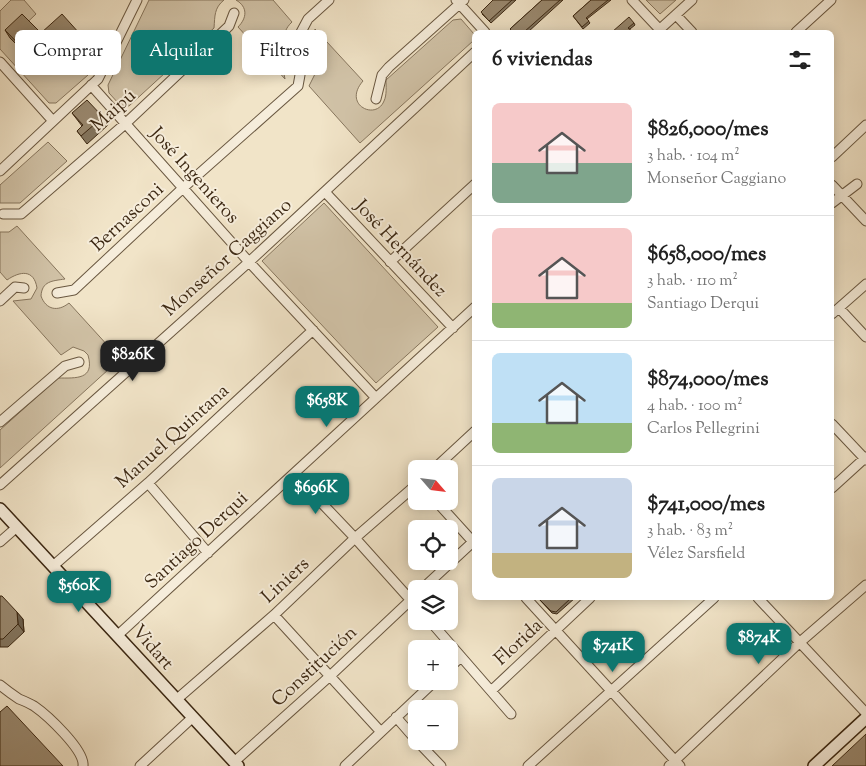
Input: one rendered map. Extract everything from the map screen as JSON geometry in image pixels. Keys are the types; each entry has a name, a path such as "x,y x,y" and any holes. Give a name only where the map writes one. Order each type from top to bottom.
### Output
{"street":[{"path":"302,30 308,19 329,0"},
{"path":"632,0 660,30"},
{"path":"662,30 692,0"},
{"path":"798,30 831,0"},
{"path":"376,99 382,76 389,67 460,1 483,30"},
{"path":"0,172 98,79 133,2"},
{"name":"Maipú","path":"3,214 21,214 125,124 229,26 234,13"},
{"path":"676,15 690,30"},
{"name":"Monseñor Caggiano","path":"0,485 249,262 472,55"},
{"path":"0,62 53,121"},
{"name":"Bernasconi","path":"57,293 74,290 183,188 298,86 300,75"},
{"name":"José Ingenieros","path":"91,85 249,262 376,398"},
{"path":"834,155 866,125"},
{"path":"834,201 857,184"},
{"path":"390,262 472,187"},
{"path":"834,187 866,221"},
{"name":"José Hernández","path":"324,192 453,328"},
{"path":"866,284 836,311 866,337"},
{"path":"0,301 15,287 24,288"},
{"name":"Santiago Derqui","path":"118,636 472,310"},
{"name":"Manuel Quintana","path":"53,566 148,483 313,330"},
{"path":"0,422 65,366 79,362"},
{"path":"834,426 865,458 834,486"},
{"path":"444,460 472,434"},
{"path":"294,474 408,594"},
{"path":"148,483 208,553"},
{"name":"Liniers","path":"176,700 274,615 355,538 408,492"},
{"name":"Vidart","path":"0,509 236,764"},
{"path":"444,510 472,540"},
{"path":"0,542 18,527"},
{"path":"432,580 472,544"},
{"path":"528,600 611,690 675,764 799,643 866,585"},
{"name":"Florida","path":"491,691 588,600"},
{"path":"528,766 712,600"},
{"path":"760,600 866,713"},
{"name":"Constitución","path":"236,764 408,605"},
{"path":"274,615 381,732"},
{"path":"438,630 511,714"},
{"path":"0,685 18,698 34,706 53,723 72,742 83,762 83,766"},
{"path":"344,766 425,690"},
{"path":"396,717 408,731"},
{"path":"140,766 192,718"},
{"path":"814,766 866,718"},
{"path":"426,750 441,766"}],"shaded area":[{"path":"11,0 24,0 36,14 19,30 15,30 15,34 11,38 15,42 15,66 0,49 0,11"},
{"path":"149,0 224,0 217,9 214,28 212,30 135,30"},
{"path":"236,0 273,0 292,22 286,30 242,31 238,27 245,13 243,6"},
{"path":"646,0 676,0 660,14"},
{"path":"461,19 472,32 472,42 360,143 309,86 314,75 327,75 327,42 363,81 356,97 358,103 363,108 374,110 380,107 384,101 386,80 453,20"},
{"path":"131,37 131,75 163,75 129,106 120,105 109,93 108,85 113,75 121,75 121,58"},
{"path":"24,75 88,75 56,103 49,103"},
{"path":"48,142 67,161 20,203 0,203 0,185"},
{"path":"324,203 438,327 376,383 262,261"},
{"path":"17,226 65,279 56,280 43,287 41,296 43,301 53,308 61,308 69,303 120,359 0,468 0,430 58,378 82,376 89,369 88,355 84,351 73,347 61,355 13,301 31,299 37,288 33,277 30,275 21,274 7,280 0,272 0,232 9,232"}],"building":[{"path":"493,0 512,0 489,21 481,12"},
{"path":"542,0 560,0 526,30 510,29"},
{"path":"591,0 608,0 586,18 589,21 582,27 573,16"},
{"path":"22,14 38,30 15,30 15,40 5,30"},
{"path":"62,14 76,30 44,30"},
{"path":"629,17 634,23 628,28 630,30 614,30"},
{"path":"87,100 103,117 81,136 77,131 83,125 72,113"},
{"path":"0,596 17,612 18,624 3,639 0,639"},
{"path":"540,600 569,600 556,612 551,611"},
{"path":"7,706 63,766 0,766 0,712"},
{"path":"866,734 866,766 832,766"}]}
